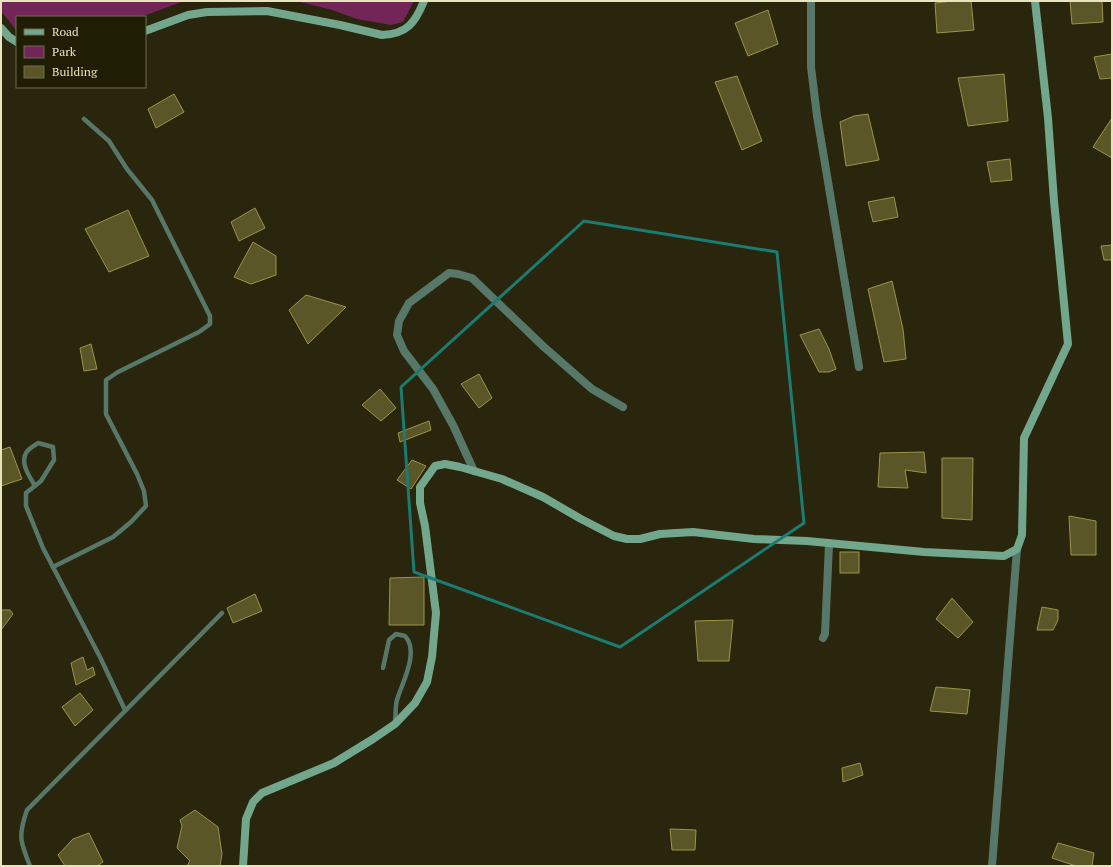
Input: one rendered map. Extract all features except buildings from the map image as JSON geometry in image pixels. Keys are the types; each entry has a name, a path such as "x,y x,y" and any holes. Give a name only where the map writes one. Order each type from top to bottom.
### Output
{"street":[{"path":"146,31 188,15 207,12 267,11 340,25 382,36 396,33 411,25 418,16 424,1"},
{"path":"811,1 811,67 817,116 859,367"},
{"path":"992,866 1017,549 1022,535 1024,438 1068,344 1054,201 1048,118 1035,1"},
{"path":"1,28 9,37 16,41"},
{"path":"474,471 453,425 433,390 404,351 397,335 399,321 410,303 449,273 472,278 544,347 592,389 623,407"},
{"path":"243,866 246,819 252,802 262,793 334,763 373,740 395,724 415,703 427,682 432,657 436,613 425,526 420,503 420,487 435,466 445,464 502,479 543,497 614,536 640,539 660,534 693,532 754,539 924,552 1004,556 1017,549"},
{"path":"823,638 825,634 829,544"}],"lane":[{"path":"52,567 113,537 132,522 146,506 144,491 137,474 106,414 106,380 118,372 199,332 210,324 210,316 152,200 127,169 109,141 84,120"},
{"path":"35,486 28,474 24,462 26,453 38,443 53,448 54,460 41,481 35,486 26,493 26,506 52,567 100,657 125,710"},
{"path":"30,866 20,837 27,810 222,613"},
{"path":"383,668 389,640 396,634 405,636 410,644 410,661 396,702 395,724"}],"highlighted area":[{"path":"584,221 777,252 804,523 620,647 414,572 401,387"}],"green space":[{"path":"1,1 184,1 144,16 16,16 16,30 1,11"},
{"path":"297,1 414,1 403,22 391,25 357,19 332,10"}]}
